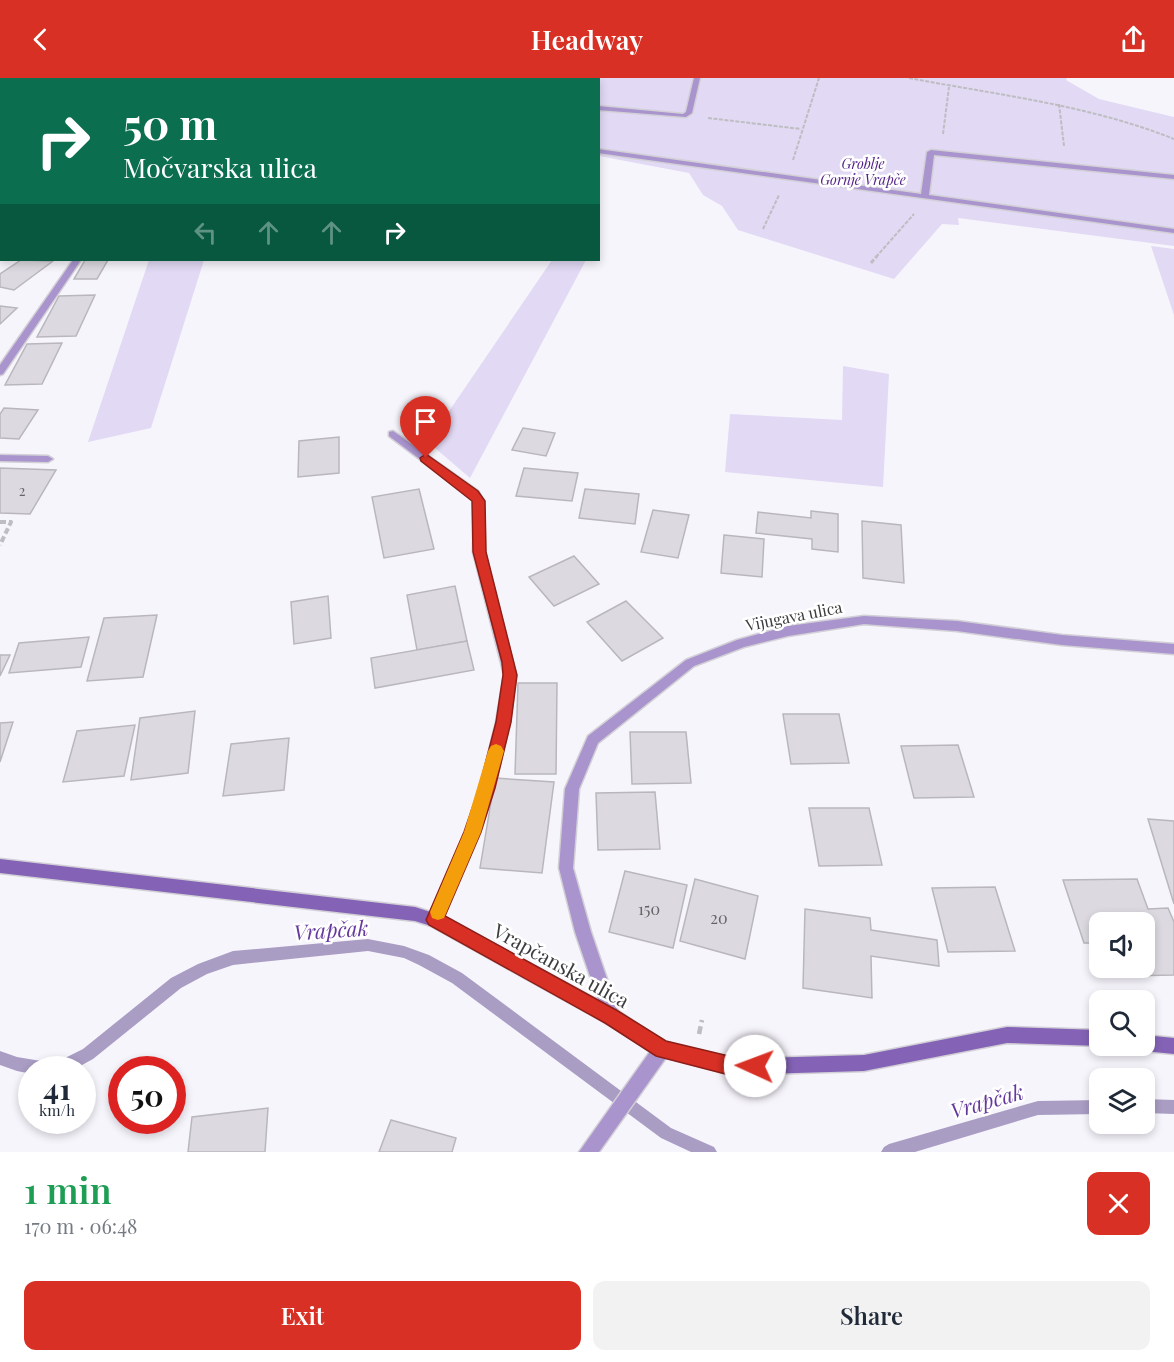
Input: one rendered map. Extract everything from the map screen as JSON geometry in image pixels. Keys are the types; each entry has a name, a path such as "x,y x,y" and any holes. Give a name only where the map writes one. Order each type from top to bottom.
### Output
{"main road":[{"name":"Vrapčanska ulica","path":"0,866 404,913 435,920 612,1017 662,1049 733,1067 864,1063 1007,1035 1089,1038"},
{"path":"1155,1044 1174,1046"}],"street":[{"path":"600,108 687,114 697,78"},
{"path":"600,151 1174,231"},
{"path":"926,196 929,154 942,153 1174,177"},
{"path":"0,372 76,261"},
{"path":"393,434 474,494 479,501 479,552 509,662 510,675 503,722 487,788 472,832 435,920"},
{"path":"0,458 48,459"},
{"name":"Vijugava ulica","path":"612,1017 583,932 566,868 572,789 593,740 690,663 741,642 788,631 864,620 957,626 1062,640 1174,649"},
{"path":"588,1152 662,1049"}],"path":[{"path":"763,229 789,178 801,129 819,78"},
{"path":"909,78 949,87 1090,110 1141,124 1174,139"},
{"path":"942,153 949,87"},
{"path":"687,114 801,129"},
{"path":"871,262 922,206 926,196"},
{"path":"0,522 11,522 0,545"}],"green space":[{"name":"Groblje Gornje Vrapče","path":"600,78 1067,78 1066,80 1099,99 1174,117 1174,246 958,218 959,225 942,224 894,279 738,230 722,206 703,195 689,173 600,156"},
{"path":"1151,246 1174,249 1174,315"},
{"path":"149,261 204,261 151,428 88,442"},
{"path":"551,261 585,261 470,478 428,442"},
{"path":"843,366 889,374 883,487 725,472 730,414 842,420"}],"building":[{"path":"20,261 53,261 14,290 0,287 0,274"},
{"path":"84,261 107,261 97,279 74,279"},
{"path":"95,295 76,336 37,337 59,296"},
{"path":"0,306 17,308 0,324"},
{"path":"62,343 42,384 5,385 27,344"},
{"path":"4,408 38,410 19,439 0,438 0,414"},
{"path":"523,428 555,433 546,456 512,450"},
{"path":"339,437 339,473 298,477 299,441"},
{"path":"0,468 56,470 30,514 0,513"},
{"path":"524,468 578,473 572,501 516,496"},
{"path":"419,489 434,549 384,558 372,497"},
{"path":"585,489 639,494 635,524 579,518"},
{"path":"653,510 689,515 678,558 641,552"},
{"path":"811,511 838,514 838,552 812,549 812,539 756,533 758,512 811,518"},
{"path":"862,521 901,525 904,583 863,578"},
{"path":"724,535 764,539 762,577 721,573"},
{"path":"574,556 599,584 554,606 529,577"},
{"path":"455,586 467,641 417,650 407,595"},
{"path":"328,596 331,638 294,644 291,602"},
{"path":"626,601 663,638 622,661 587,622"},
{"path":"157,615 143,677 87,681 104,618"},
{"path":"89,637 81,667 9,673 19,643"},
{"path":"467,641 474,670 375,688 371,658"},
{"path":"0,655 10,655 0,676"},
{"path":"518,683 557,683 556,774 515,774"},
{"path":"195,711 188,773 131,780 140,718"},
{"path":"783,714 839,714 849,763 791,764"},
{"path":"13,722 0,762 0,723"},
{"path":"135,725 124,776 63,782 77,731"},
{"path":"630,732 686,732 691,783 632,784"},
{"path":"289,738 284,790 223,796 231,744"},
{"path":"958,745 974,797 914,798 901,746"},
{"path":"495,778 554,782 542,873 480,868"},
{"path":"655,792 660,849 598,850 596,793"},
{"path":"809,808 869,808 882,865 819,866"},
{"path":"1148,819 1174,821 1174,904"},
{"path":"625,871 687,885 673,948 609,932"},
{"path":"695,879 758,896 745,959 680,941"},
{"path":"1137,879 1148,909 1168,908 1174,922 1174,975 1155,975 1155,912 1089,912 1089,943 1084,943 1063,880"},
{"path":"995,887 1015,951 948,952 932,888"},
{"path":"805,909 870,918 871,930 937,940 939,966 871,956 872,998 803,988"},
{"path":"268,1108 265,1152 188,1152 192,1117"},
{"path":"391,1120 456,1138 452,1152 379,1152"}],"waterway":[{"name":"Vrapčak","path":"0,1058 17,1064 47,1069 67,1065 88,1054 176,983 203,969 233,958 368,945 404,952 457,978 666,1133 709,1152"},
{"name":"Vrapčak","path":"1155,1106 1174,1107"},
{"name":"Vrapčak","path":"889,1152 1038,1108 1089,1107"}],"slow traffic":[{"path":"438,912 472,832 487,788 496,751"}],"route":[{"path":"426,458 474,494 479,501 479,552 509,662 510,675 503,722 487,788 472,832 435,920 612,1017 662,1049 733,1067 755,1066"}]}
